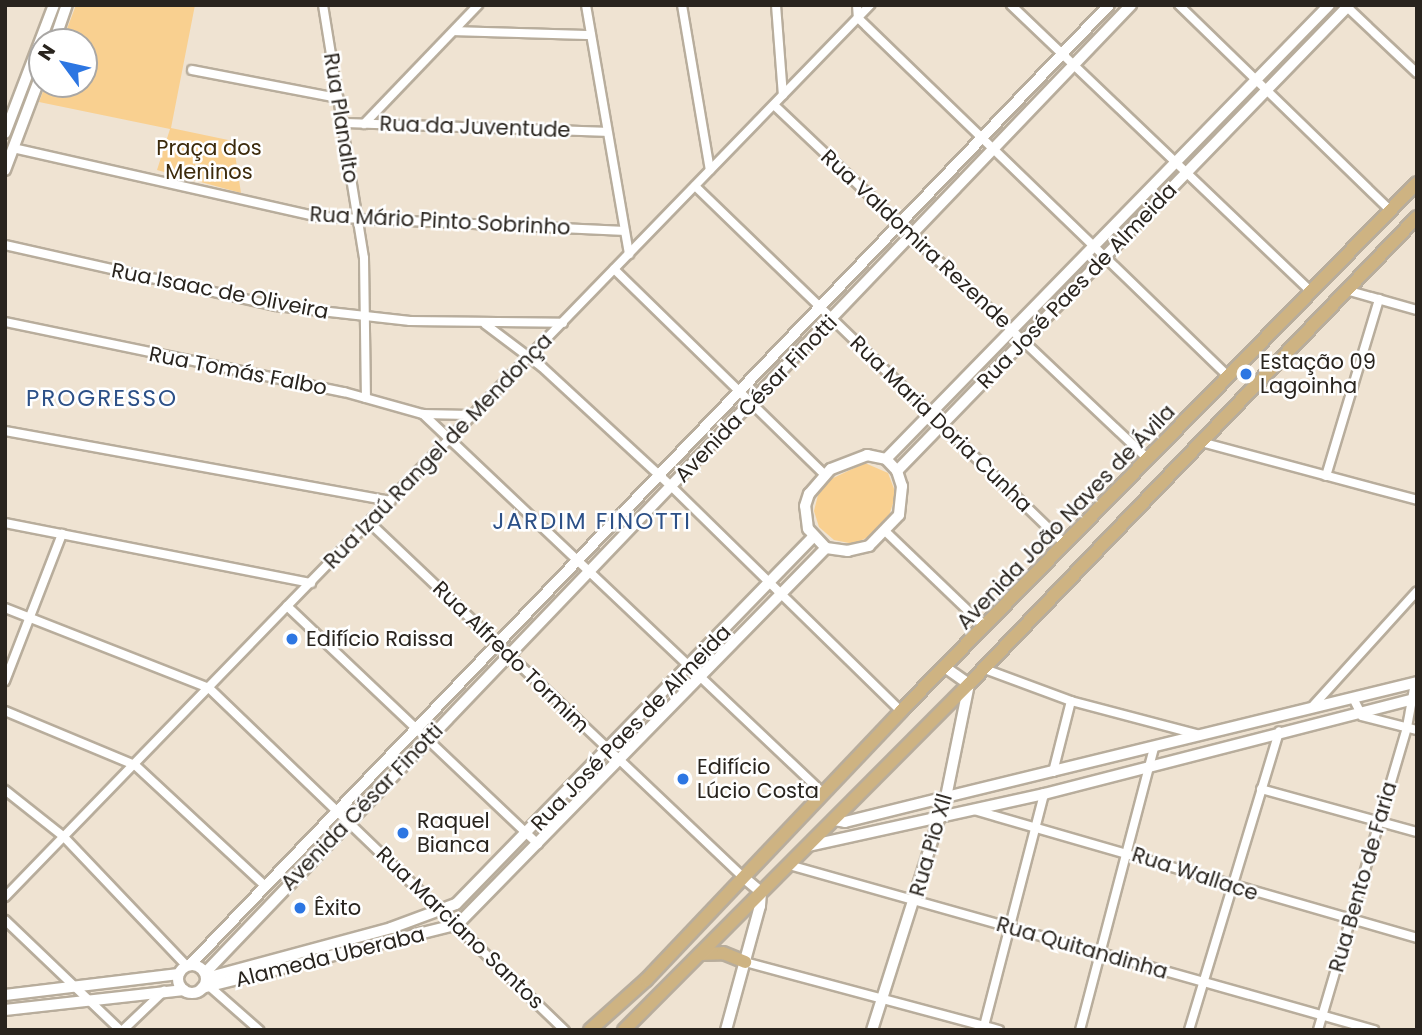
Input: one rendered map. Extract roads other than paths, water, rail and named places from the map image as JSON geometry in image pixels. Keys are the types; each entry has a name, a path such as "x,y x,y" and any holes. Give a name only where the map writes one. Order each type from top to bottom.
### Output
{"main road":[{"path":"5,133 54,5"},
{"path":"59,28 67,5"},
{"name":"Avenida César Finotti","path":"186,968 263,884 659,476 1109,5"},
{"name":"Avenida César Finotti","path":"205,981 349,820 834,320 1131,5"},
{"path":"5,170 32,98"},
{"name":"Avenida João Naves de Ávila","path":"590,1030 646,980 901,711 946,668 1417,183"},
{"name":"Avenida João Naves de Ávila","path":"624,1030 969,684 1417,217"},
{"path":"946,668 969,684"},
{"path":"946,797 1205,736 1416,682"},
{"name":"Rua Pio Xll","path":"946,797 969,684"},
{"path":"808,846 942,814 974,810 1044,794 1279,731 1415,699"},
{"path":"700,954 723,953 745,962"},
{"path":"5,995 186,968 184,990"},
{"name":"Alameda Uberaba","path":"186,968 205,981"},
{"name":"Alameda Uberaba","path":"5,1010 184,990 205,981"}],"street":[{"name":"Rua Planalto","path":"323,5 359,221 366,398"},
{"path":"364,124 478,5"},
{"path":"586,5 622,231 629,254"},
{"path":"682,5 710,170"},
{"path":"776,5 783,95"},
{"path":"857,5 858,18 1229,377"},
{"name":"Rua Izaú Rangel de Mendonça","path":"5,897 870,5"},
{"path":"1011,5 1311,292"},
{"path":"1179,5 1390,210"},
{"name":"Rua José Paes de Almeida","path":"886,459 1014,331 1329,5"},
{"path":"1347,6 1417,73"},
{"name":"Rua José Paes de Almeida","path":"897,471 1347,6"},
{"path":"455,31 591,35"},
{"path":"192,70 338,98"},
{"name":"Rua Valdomira Rezende","path":"774,105 1149,460"},
{"name":"Rua da Juventude","path":"342,123 607,132"},
{"name":"Rua Mário Pinto Sobrinho","path":"13,148 296,213 359,221 622,231"},
{"name":"Rua Maria Doria Cunha","path":"695,186 1066,545"},
{"name":"Rua Isaac de Oliveira","path":"5,244 223,296 364,318 485,324 563,323"},
{"path":"614,269 825,475"},
{"path":"1346,290 1417,310"},
{"path":"1326,476 1378,299"},
{"name":"Rua Tomás Falbo","path":"5,322 366,398 423,414 470,415"},
{"path":"485,324 528,358 672,487 901,711"},
{"path":"423,414 822,793"},
{"path":"5,431 391,501"},
{"path":"1201,442 1417,500"},
{"path":"857,456 886,459 897,471 903,501 886,532 859,550 826,548 813,537 805,506 825,475 857,456"},
{"path":"5,523 311,583"},
{"name":"Rua Alfredo Tormim","path":"370,523 498,643 608,750 618,763 743,877"},
{"path":"886,532 985,627"},
{"path":"5,681 62,534"},
{"name":"Rua José Paes de Almeida","path":"442,910 469,894 691,667 813,537"},
{"name":"Rua José Paes de Almeida","path":"458,924 826,548"},
{"path":"1310,709 1417,590"},
{"path":"287,606 429,737 538,844"},
{"name":"Rua Marciano Santos","path":"5,608 209,688 458,924 565,1030"},
{"path":"982,668 1071,701 1205,736"},
{"name":"Rua Bento de Faria","path":"1318,1030 1415,699 1416,682"},
{"path":"1353,698 1357,713 1417,730"},
{"path":"1053,772 1071,701"},
{"path":"5,711 135,765 263,884"},
{"path":"1189,1030 1279,731"},
{"path":"1080,1030 1129,853 1154,747"},
{"path":"1261,789 1417,832"},
{"path":"5,790 64,837 186,968"},
{"path":"984,1028 1044,794"},
{"path":"834,820 845,822 946,797"},
{"name":"Rua Pio Xll","path":"872,1030 946,797"},
{"name":"Rua Wallace","path":"974,810 1129,853 1232,887 1417,938"},
{"name":"Rua Quitandinha","path":"789,865 1374,1030"},
{"path":"726,1030 761,892 743,877"},
{"name":"Alameda Uberaba","path":"205,981 442,910"},
{"path":"5,920 121,1030 164,991"},
{"name":"Alameda Uberaba","path":"205,981 458,924"},
{"path":"745,962 999,1030"},
{"path":"205,981 259,1030"}],"place":[{"name":"Estação 09 Lagoinha","path":"1246,374"},
{"name":"Edifício Raissa","path":"292,639"},
{"name":"Edifício Lúcio Costa","path":"683,779"},
{"name":"Raquel Bianca","path":"403,833"},
{"name":"Êxito","path":"300,908"}],"district":[{"name":"PROGRESSO","path":"102,398"},
{"name":"JARDIM FINOTTI","path":"592,521"}],"park label":[{"name":"Praça dos Meninos","path":"209,160"}]}
